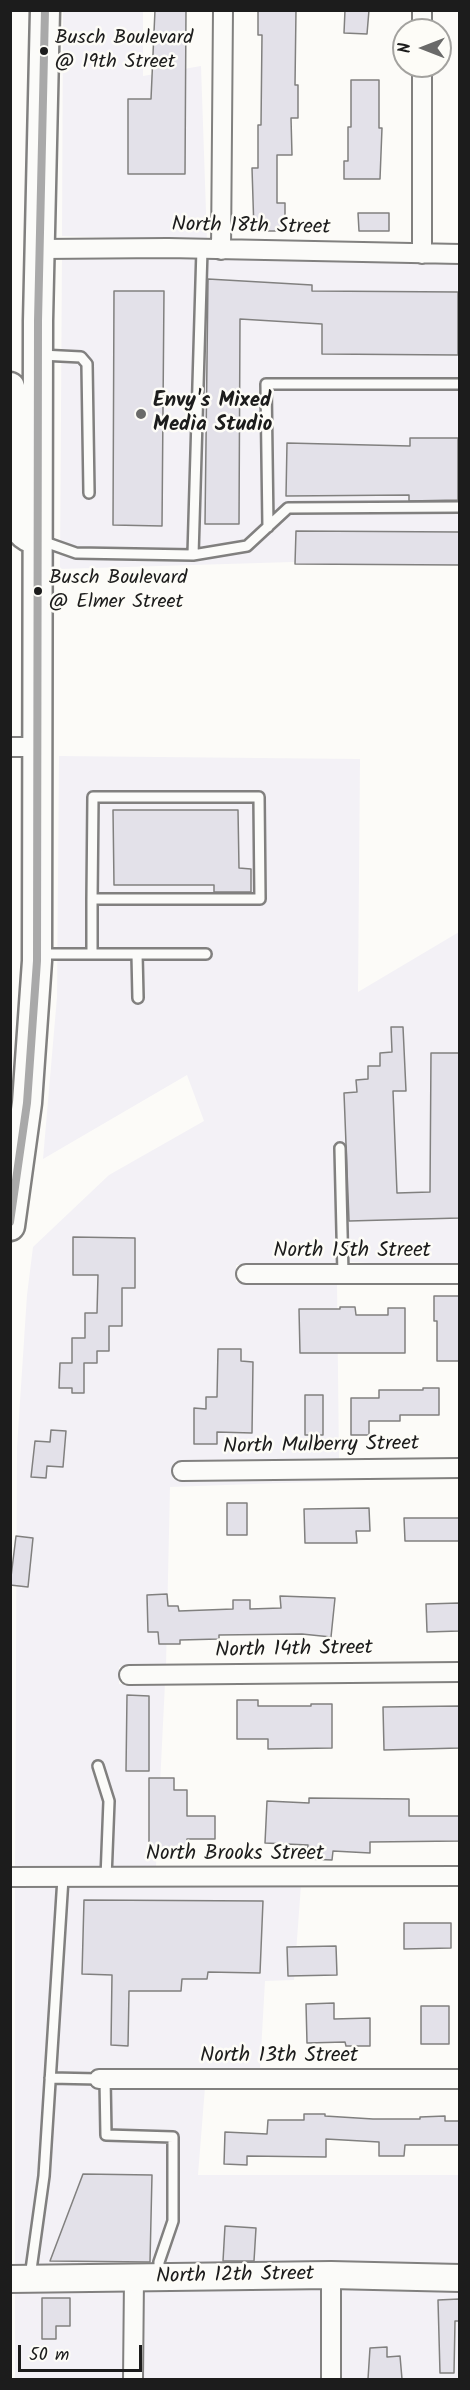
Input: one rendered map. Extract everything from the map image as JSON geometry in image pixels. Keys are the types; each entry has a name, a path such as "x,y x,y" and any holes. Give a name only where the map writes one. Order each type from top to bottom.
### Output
{"main road":[{"path":"10,1226 16,1141 27,1102 37,954 24,747 37,540 45,10"},
{"path":"10,387 16,416 16,517 20,531 26,537 37,540"}],"street":[{"path":"221,250 223,10"},
{"path":"422,78 422,254"},
{"name":"North 18th Street","path":"41,249 202,249 459,254"},
{"name":"North 15th Street","path":"246,1274 459,1274"},
{"name":"North Mulberry Street","path":"182,1471 459,1468"},
{"name":"North 14th Street","path":"129,1676 459,1672"},
{"name":"North Brooks Street","path":"10,1877 459,1876"},
{"name":"North 13th Street","path":"102,2079 459,2079"},
{"path":"331,2379 332,2276"},
{"name":"North 12th Street","path":"20,2279 332,2276 459,2278"},
{"path":"133,2379 134,2278"}],"lane":[{"path":"194,555 202,249"},
{"path":"38,355 81,357 87,364 89,492"},
{"path":"268,527 266,384 459,384"},
{"path":"37,540 76,553 194,555 248,546 288,508 459,507"},
{"path":"92,899 260,899 259,796 93,796 92,899 92,954"},
{"path":"37,954 206,954"},
{"path":"137,954 138,998"},
{"path":"340,1149 343,1274"},
{"path":"98,1766 109,1801 106,1878"},
{"path":"20,2279 44,2176 63,1878"},
{"path":"50,2078 102,2079 106,2135 173,2137 172,2222 159,2262 159,2278"}],"shaded area":[{"path":"63,11 143,11 143,76 201,66 207,241 62,236"},
{"path":"62,253 459,263 459,557 60,569"},
{"path":"59,756 360,759 358,992 459,932 459,1265 418,1266 337,1261 337,1266 236,1265 236,1282 337,1283 339,1461 173,1463 173,1479 339,1478 339,1481 170,1487 166,1666 119,1667 119,1684 165,1683 156,1866 303,1868 15,1869 17,1447 27,1295 33,1247 109,1175 204,1121 187,1075 43,1159 57,997"},
{"path":"301,1885 294,1980 265,1981 260,2069 90,2070 90,2087 205,2087 198,2175 459,2175 459,2269 15,2271 15,1886"},
{"path":"322,2284 321,2379 143,2380 144,2286"},
{"path":"341,2284 459,2286 459,2379 341,2380"},
{"path":"124,2287 124,2379 15,2380 15,2288"}],"building":[{"path":"155,10 186,10 185,174 128,174 128,99 151,99"},
{"path":"258,10 296,10 295,85 298,85 298,118 291,118 292,155 277,155 277,203 285,203 285,231 254,231 252,168 258,168 258,125 261,125 262,35 258,35"},
{"path":"345,10 369,10 367,34 344,33"},
{"path":"351,80 379,80 379,128 382,128 380,179 344,179 344,161 348,161 348,127 351,127"},
{"path":"358,213 389,213 389,231 359,231"},
{"path":"208,279 312,285 312,291 458,292 458,355 322,354 322,324 240,319 239,524 205,524"},
{"path":"114,291 164,291 162,526 113,525"},
{"path":"410,438 458,438 458,500 409,501 409,495 286,496 287,443 410,446"},
{"path":"296,531 459,532 459,565 295,564"},
{"path":"113,810 238,810 239,868 251,869 251,892 214,892 214,885 114,885"},
{"path":"391,1027 403,1027 406,1091 393,1091 397,1193 430,1192 431,1053 459,1053 459,1218 349,1221 344,1093 357,1092 356,1080 368,1079 368,1066 380,1066 380,1053 392,1052"},
{"path":"73,1237 135,1238 135,1288 122,1288 122,1326 109,1326 109,1351 97,1351 97,1363 84,1363 84,1393 72,1393 72,1388 59,1388 60,1363 72,1363 72,1338 85,1338 85,1313 97,1313 98,1275 73,1275"},
{"path":"434,1296 459,1296 459,1361 437,1361 437,1321 434,1321"},
{"path":"340,1307 355,1307 356,1315 388,1315 388,1308 405,1308 405,1353 300,1353 299,1309 340,1309"},
{"path":"218,1349 241,1349 241,1361 253,1362 252,1433 217,1432 217,1444 194,1444 194,1408 206,1409 206,1397 217,1397"},
{"path":"423,1388 439,1388 439,1415 400,1415 400,1421 369,1421 369,1435 351,1435 351,1398 379,1398 379,1390 423,1390"},
{"path":"305,1395 323,1395 323,1435 305,1435"},
{"path":"51,1430 66,1431 63,1467 47,1466 46,1478 31,1477 35,1441 50,1442"},
{"path":"227,1503 247,1503 247,1535 227,1535"},
{"path":"369,1508 370,1531 356,1531 357,1543 305,1543 304,1509"},
{"path":"404,1518 459,1518 459,1541 405,1541"},
{"path":"16,1536 33,1538 28,1587 10,1585"},
{"path":"167,1594 168,1606 178,1606 179,1611 233,1609 233,1600 250,1600 250,1609 281,1608 280,1596 335,1598 331,1637 302,1634 219,1635 219,1639 180,1640 180,1644 159,1644 158,1632 148,1632 147,1595"},
{"path":"459,1603 459,1631 427,1632 426,1604"},
{"path":"127,1695 149,1696 149,1771 126,1771"},
{"path":"237,1700 258,1700 258,1706 332,1704 332,1748 268,1749 268,1739 237,1739"},
{"path":"459,1706 459,1748 384,1750 383,1707"},
{"path":"149,1778 174,1778 174,1790 187,1790 187,1816 215,1816 215,1839 187,1839 187,1852 149,1852"},
{"path":"309,1798 409,1799 409,1816 459,1816 459,1841 370,1842 370,1853 333,1851 332,1860 307,1859 308,1845 265,1843 267,1801 309,1803"},
{"path":"84,1900 263,1901 260,1973 208,1972 207,1979 182,1979 181,1991 129,1991 128,2046 111,2045 112,1975 82,1974"},
{"path":"404,1923 451,1923 451,1948 404,1949"},
{"path":"336,1946 337,1975 288,1976 287,1947"},
{"path":"334,2003 334,2019 370,2018 370,2046 346,2046 345,2042 307,2043 306,2004"},
{"path":"421,2006 449,2006 449,2044 421,2044"},
{"path":"304,2114 373,2119 420,2119 420,2117 445,2116 445,2121 459,2121 459,2145 405,2145 404,2156 379,2156 379,2142 326,2139 326,2157 247,2156 247,2165 224,2164 225,2132 267,2134 268,2120 304,2120"},
{"path":"83,2174 152,2175 150,2262 50,2261"},
{"path":"225,2226 256,2228 254,2261 223,2261"},
{"path":"42,2298 70,2298 70,2326 56,2326 56,2339 42,2339"},
{"path":"459,2299 459,2321 455,2321 454,2373 440,2373 438,2300"},
{"path":"387,2347 387,2357 400,2356 402,2379 368,2379 370,2348"}],"transit line":[{"path":"10,1222 27,1103 37,961 38,321 45,10"}],"place":[{"name":"Busch Boulevard @ 19th Street","path":"44,51"},
{"name":"Envy's Mixed Media Studio","path":"141,414"},
{"name":"Busch Boulevard @ Elmer Street","path":"38,591"}]}
